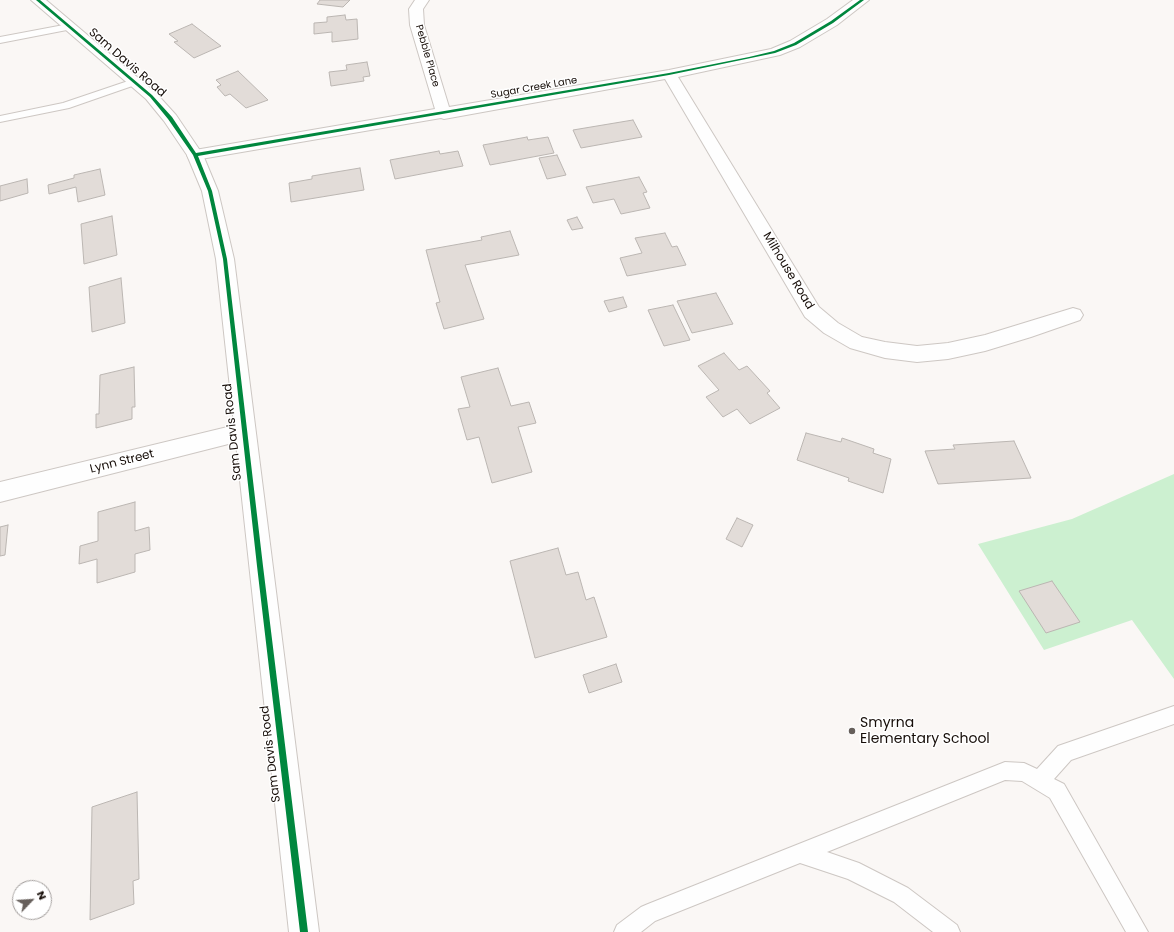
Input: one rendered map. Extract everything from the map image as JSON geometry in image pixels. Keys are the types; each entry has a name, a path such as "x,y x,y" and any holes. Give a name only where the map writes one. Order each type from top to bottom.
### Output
{"street":[{"name":"Sam Davis Road","path":"38,0 151,96 170,118 195,155 210,191 225,259 244,432 304,932"},
{"name":"Pebble Place","path":"422,0 416,9 417,25 444,114"},
{"name":"Sugar Creek Lane","path":"195,155 444,114 669,74 775,52 816,33 862,0"},
{"name":"Milhouse Road","path":"669,74 812,312 831,328 857,342 885,350 917,354 948,351 985,343 1024,332 1073,315"},
{"name":"Lynn Street","path":"0,492 244,432"}],"lane":[{"path":"0,40 69,27"},
{"path":"0,119 65,106 134,82"},
{"path":"1039,781 1065,753 1174,715"},
{"path":"624,932 648,914 1005,770 1024,772 1057,791 1138,932"},
{"path":"799,853 852,870 901,895 950,932"}],"green space":[{"path":"1174,474 1174,679 1132,620 1044,650 978,544 1072,519"}],"building":[{"path":"320,0 350,0 343,7 317,4"},
{"path":"345,15 346,20 357,19 358,39 332,42 332,32 314,34 314,23 327,22 327,17"},
{"path":"192,24 221,46 194,58 174,42 178,41 169,34"},
{"path":"367,62 370,76 363,77 364,81 331,86 329,72 347,70 346,65"},
{"path":"238,71 268,100 246,108 230,94 225,96 217,87 221,85 216,80"},
{"path":"633,120 642,137 581,148 573,130"},
{"path":"527,137 528,140 548,137 554,153 490,165 483,145"},
{"path":"439,151 440,154 458,151 463,166 395,179 390,160"},
{"path":"557,155 566,175 547,179 539,158"},
{"path":"360,168 364,190 291,202 289,183 312,179 312,176"},
{"path":"100,169 105,195 78,202 76,187 49,194 48,185 74,178 74,175"},
{"path":"639,177 647,192 643,193 650,208 621,214 614,199 593,203 586,187"},
{"path":"27,179 28,193 0,201 0,186"},
{"path":"112,216 117,255 84,264 81,224"},
{"path":"577,217 583,228 572,230 567,220"},
{"path":"510,231 519,255 465,265 484,319 444,329 436,303 440,302 426,250 482,240 481,237"},
{"path":"665,233 672,247 677,246 686,265 627,276 620,258 642,253 635,238"},
{"path":"121,278 125,323 92,332 89,287"},
{"path":"716,293 733,324 692,333 677,301"},
{"path":"623,297 627,307 609,312 604,301"},
{"path":"673,305 690,340 664,346 648,310"},
{"path":"724,353 739,370 747,366 770,391 767,393 780,408 750,424 737,409 723,417 706,397 719,390 698,366"},
{"path":"134,367 135,407 132,407 132,419 96,428 96,414 99,414 100,375"},
{"path":"498,368 511,406 529,402 536,423 518,427 532,472 492,483 479,437 467,440 458,409 470,407 461,377"},
{"path":"806,433 841,442 842,438 874,449 873,453 891,459 883,493 848,481 849,478 797,460"},
{"path":"1014,441 1031,478 938,484 925,451 955,449 953,445"},
{"path":"135,502 135,531 149,527 150,550 135,554 135,572 97,583 97,559 79,564 80,546 98,541 98,512"},
{"path":"737,518 753,525 742,547 726,539"},
{"path":"8,525 5,555 0,556 0,527"},
{"path":"558,548 566,575 578,572 586,600 594,597 607,637 535,658 510,561"},
{"path":"1052,581 1080,622 1046,633 1019,591"},
{"path":"616,664 622,682 589,693 583,675"},
{"path":"137,792 139,879 133,881 134,904 90,920 92,807"}],"cycle path":[{"path":"38,0 151,96 170,118 195,155 210,191 225,259 304,932"},
{"path":"195,155 669,74 775,52 795,44 832,22 862,0"}],"place":[{"name":"Smyrna Elementary School","path":"852,731"}]}
